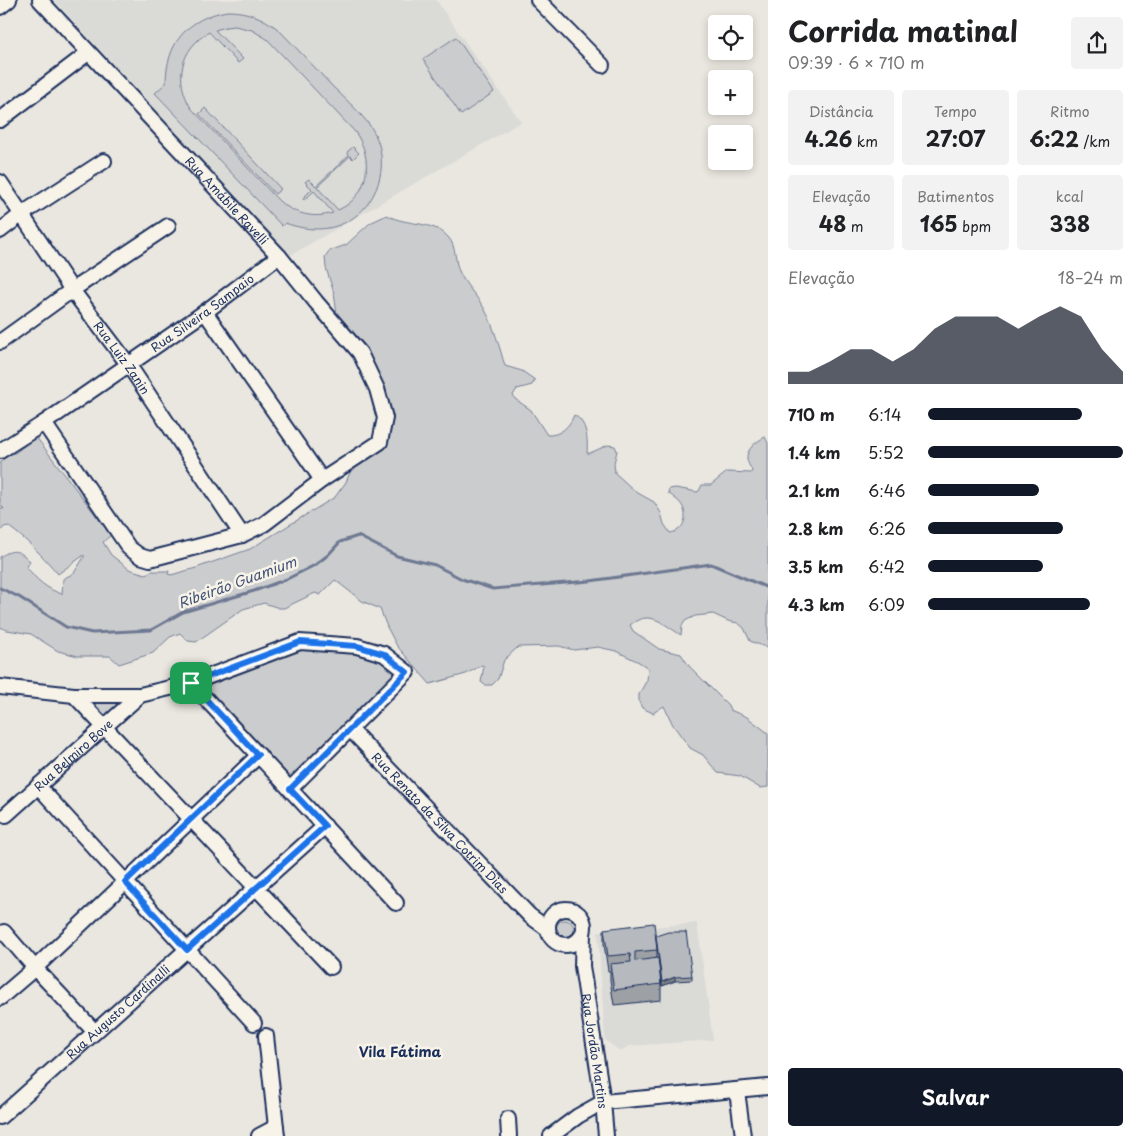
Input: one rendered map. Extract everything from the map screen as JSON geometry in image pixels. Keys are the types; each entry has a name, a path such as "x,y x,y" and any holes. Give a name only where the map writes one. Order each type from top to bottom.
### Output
{"street":[{"path":"0,7 9,0"},
{"name":"Rua Amábile Ravelli","path":"40,0 279,256 360,353 377,389 385,418 380,442 322,480"},
{"path":"538,0 602,66"},
{"path":"0,120 88,53"},
{"path":"0,231 22,214 104,161"},
{"name":"Rua Luiz Zanin","path":"0,182 72,290 128,364 242,534"},
{"path":"0,342 72,290 168,226"},
{"name":"Rua Silveira Sampaio","path":"0,451 44,423 205,312 279,256"},
{"path":"44,423 129,548 140,556 150,559 242,534 264,524 322,480 205,312"},
{"path":"0,687 74,695 140,695 191,683 300,642 357,646 384,654 407,672 290,789"},
{"path":"191,683 396,903"},
{"path":"74,695 331,967"},
{"name":"Rua Belmiro Bove","path":"6,815 140,695"},
{"name":"Rua Renato da Silva Cotrim Dias","path":"350,729 530,916 548,929"},
{"path":"0,998 35,968 258,755"},
{"path":"38,786 254,1023"},
{"name":"Rua Augusto Cardinalli","path":"0,1117 325,826"},
{"path":"561,945 572,944 583,934 584,928 581,917 571,910 565,909 552,916 548,929 552,939 561,945 582,966"},
{"path":"530,916 552,916"},
{"path":"4,932 95,1032"},
{"name":"Rua Jordão Martins","path":"583,934 582,966 603,1102 606,1136"},
{"path":"259,1136 277,1132 266,1036"},
{"path":"551,1136 578,1116 603,1102 768,1087"},
{"path":"737,1091 743,1136"},
{"path":"508,1119 509,1136"}],"shaded area":[{"path":"54,0 436,0 521,122 289,256"},
{"path":"227,11 241,12 261,18 273,25 368,123 375,134 379,146 381,171 378,184 366,206 349,221 322,229 304,228 285,223 282,226 155,93 166,83 170,56 182,35 190,27 213,15","holes":["235,26 252,30 267,39 355,132 361,142 365,153 366,176 357,196 349,204 338,210 317,187 350,156 353,159 359,153 353,147 347,152 349,155 316,186 309,179 305,182 312,189 303,198 304,200 314,191 333,213 326,215 304,214 291,209 279,201 191,108 186,97 183,87 183,66 186,56 199,39 209,32 238,63 243,59 215,30"]},
{"path":"456,37 494,92 461,115 423,59"},
{"path":"205,108 281,189 275,194 199,114"},
{"path":"387,215 402,221 427,225 448,237 453,245 460,273 484,308 491,322 505,366 522,371 535,380 532,385 517,389 513,395 515,399 531,410 547,435 556,434 564,430 574,415 584,426 587,437 587,453 608,445 615,446 617,451 614,463 615,473 636,492 654,502 670,533 675,532 682,526 685,513 681,504 668,493 669,489 676,488 697,492 702,485 711,485 727,472 751,473 752,470 747,460 748,452 765,437 768,443 768,648 750,641 744,628 738,623 728,621 713,614 695,616 685,621 682,626 681,635 650,618 637,620 630,625 633,631 659,649 681,654 689,666 728,705 730,710 747,717 768,733 768,787 760,788 740,776 718,773 703,755 690,748 673,725 664,706 653,713 642,708 639,702 639,694 647,680 648,668 616,651 598,647 574,650 559,646 518,647 504,660 498,679 492,685 485,685 481,682 484,666 482,665 466,674 430,684 397,646 380,609 362,601 335,580 320,595 315,593 284,608 264,603 243,609 196,642 188,641 180,633 170,637 153,653 119,664 110,656 78,656 58,651 31,634 0,627 0,557 12,551 22,554 30,561 27,567 38,580 52,590 62,594 63,579 74,573 84,557 84,555 58,574 22,537 8,526 4,527 0,532 0,508 4,509 0,504 0,463 36,437 111,535 103,542 111,555 129,569 145,574 152,571 169,571 168,574 171,575 250,549 335,497 346,482 353,466 376,455 381,448 379,413 374,396 338,321 334,293 326,268 325,257 329,251 346,245 370,223"},
{"path":"303,647 353,650 381,657 401,674 293,778 289,777 205,689 205,682"},
{"path":"128,698 105,721 84,699"},
{"path":"565,920 571,923 574,929 571,935 565,938 559,935 556,929 559,923"},
{"path":"697,923 713,1040 628,1046 621,1052 605,1040 598,932"}],"building":[{"path":"654,923 657,950 635,952 635,961 658,958 661,984 614,990 610,964 631,962 630,954 608,956 604,929"},
{"path":"668,932 686,932 692,976 675,977 662,982 656,936"}],"waterway":[{"name":"Ribeirão Guamium","path":"0,588 19,597 66,627 92,633 151,630 183,612 287,579 315,565 340,542 358,536 397,556 435,565 462,579 493,589 590,581 711,564 768,588"}],"district":[{"name":"Vila Fátima","path":"400,1051"}],"route":[{"path":"300,642 357,646 384,654 407,672 290,789 325,826 187,950 125,882 258,755 191,683 300,642"}]}
